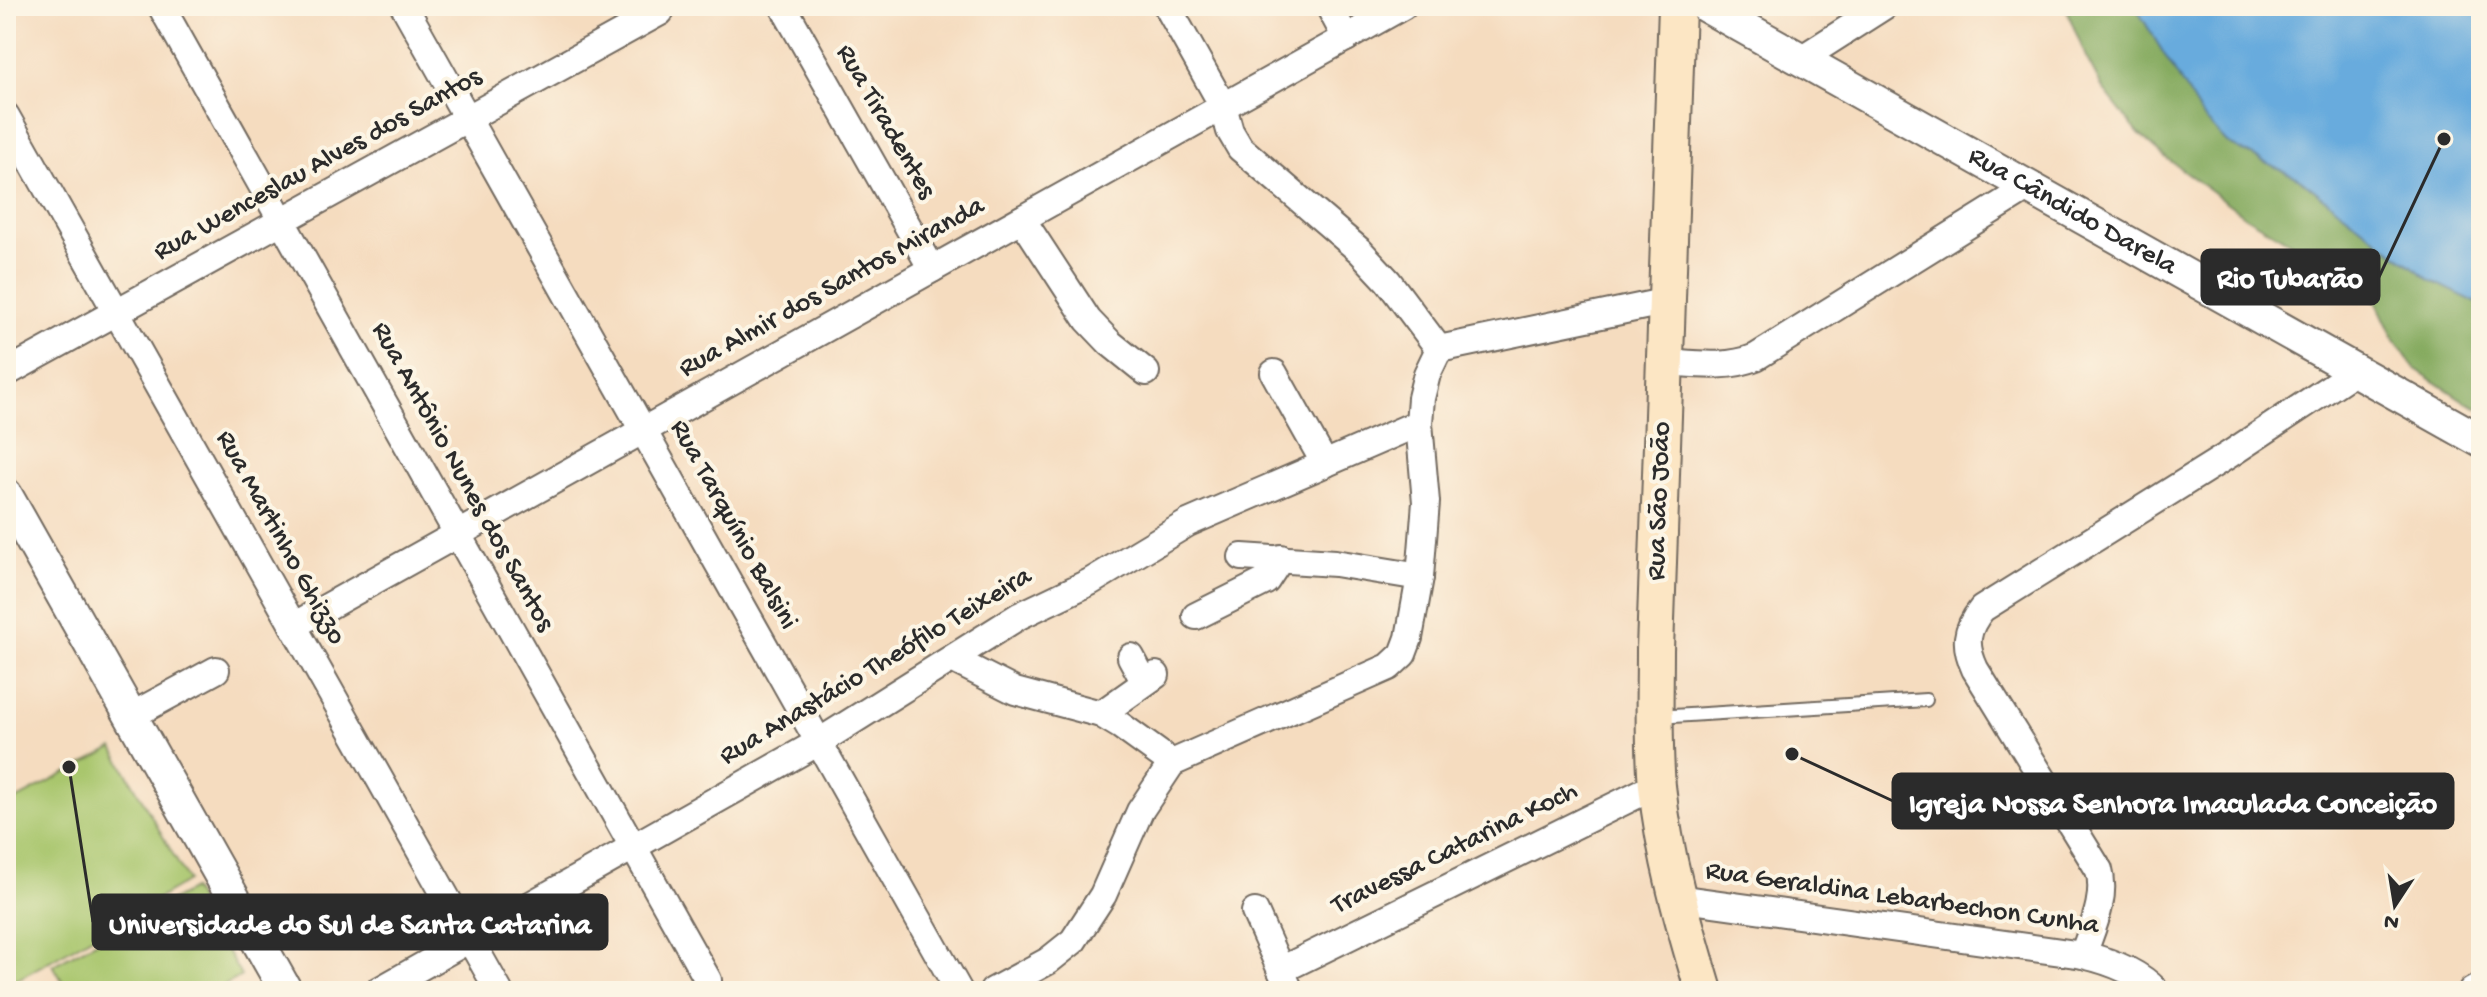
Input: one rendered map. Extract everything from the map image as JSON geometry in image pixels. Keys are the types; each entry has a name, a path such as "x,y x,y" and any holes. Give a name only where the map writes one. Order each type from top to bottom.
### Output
{"main road":[{"name":"Rua São João","path":"1677,6 1655,717 1657,785 1677,898 1704,991"}],"street":[{"name":"Rua Antônio Nunes dos Santos","path":"161,6 708,980"},
{"name":"Rua Tarquínio Balsini","path":"404,6 959,991"},
{"name":"Rua Tiradentes","path":"783,6 932,269"},
{"path":"1167,6 1223,106 1230,131 1240,148 1360,251 1388,281 1439,349"},
{"path":"1329,6 1346,38"},
{"name":"Rua Almir dos Santos Miranda","path":"293,626 1403,6"},
{"name":"Rua Cândido Darela","path":"1706,6 2481,441"},
{"path":"1801,59 1884,6"},
{"name":"Rua Wenceslau Alves dos Santos","path":"6,373 660,12"},
{"name":"Rua Martinho Ghizzo","path":"6,116 499,991"},
{"path":"1665,362 1724,365 1756,357 2029,187"},
{"path":"1022,219 1088,320 1110,343 1146,372"},
{"path":"1439,349 1668,301"},
{"path":"993,991 1048,961 1073,941 1103,895 1140,811 1172,763 1389,667 1403,654 1409,638 1420,577 1426,502 1419,423 1421,398 1427,374 1439,349"},
{"path":"2083,955 2101,896 2103,885 2099,870 1975,669 1966,640 1971,623 1982,609 2230,454 2355,371"},
{"path":"1274,373 1325,464"},
{"name":"Rua Anastácio Theófilo Teixeira","path":"378,991 819,742 1019,616 1090,582 1188,523 1419,423"},
{"path":"6,495 286,991"},
{"path":"1242,557 1335,563 1420,577"},
{"path":"1196,616 1266,581 1281,558"},
{"path":"1101,714 1150,678 1131,657"},
{"path":"952,659 1015,691 1101,714 1172,763"},
{"path":"131,716 216,670"},
{"name":"Travessa Catarina Koch","path":"1286,981 1657,785"},
{"name":"Rua Geraldina Lebarbechon Cunha","path":"1677,898 2083,955 2123,968 2148,982 2156,991"},
{"path":"1255,912 1286,981"},
{"path":"2472,991 2481,986"}],"lane":[{"path":"1655,717 1926,700"}],"green space":[{"path":"2065,6 2135,6 2201,114 2227,143 2300,179 2430,280 2481,305 2481,409 2414,368 2393,337 2377,303 2352,279 2245,216 2139,134 2103,89"},
{"path":"113,748 188,881 13,982 6,969 6,805"},
{"path":"192,889 241,976 214,991 68,991 53,965"}],"water":[{"path":"2135,6 2481,6 2481,305 2430,280 2300,179 2227,143 2201,115"}],"place":[{"name":"Rio Tubarão","path":"2444,139"},
{"name":"Igreja Nossa Senhora Imaculada Conceição","path":"1792,754"},
{"name":"Universidade do Sul de Santa Catarina","path":"69,767"}]}
